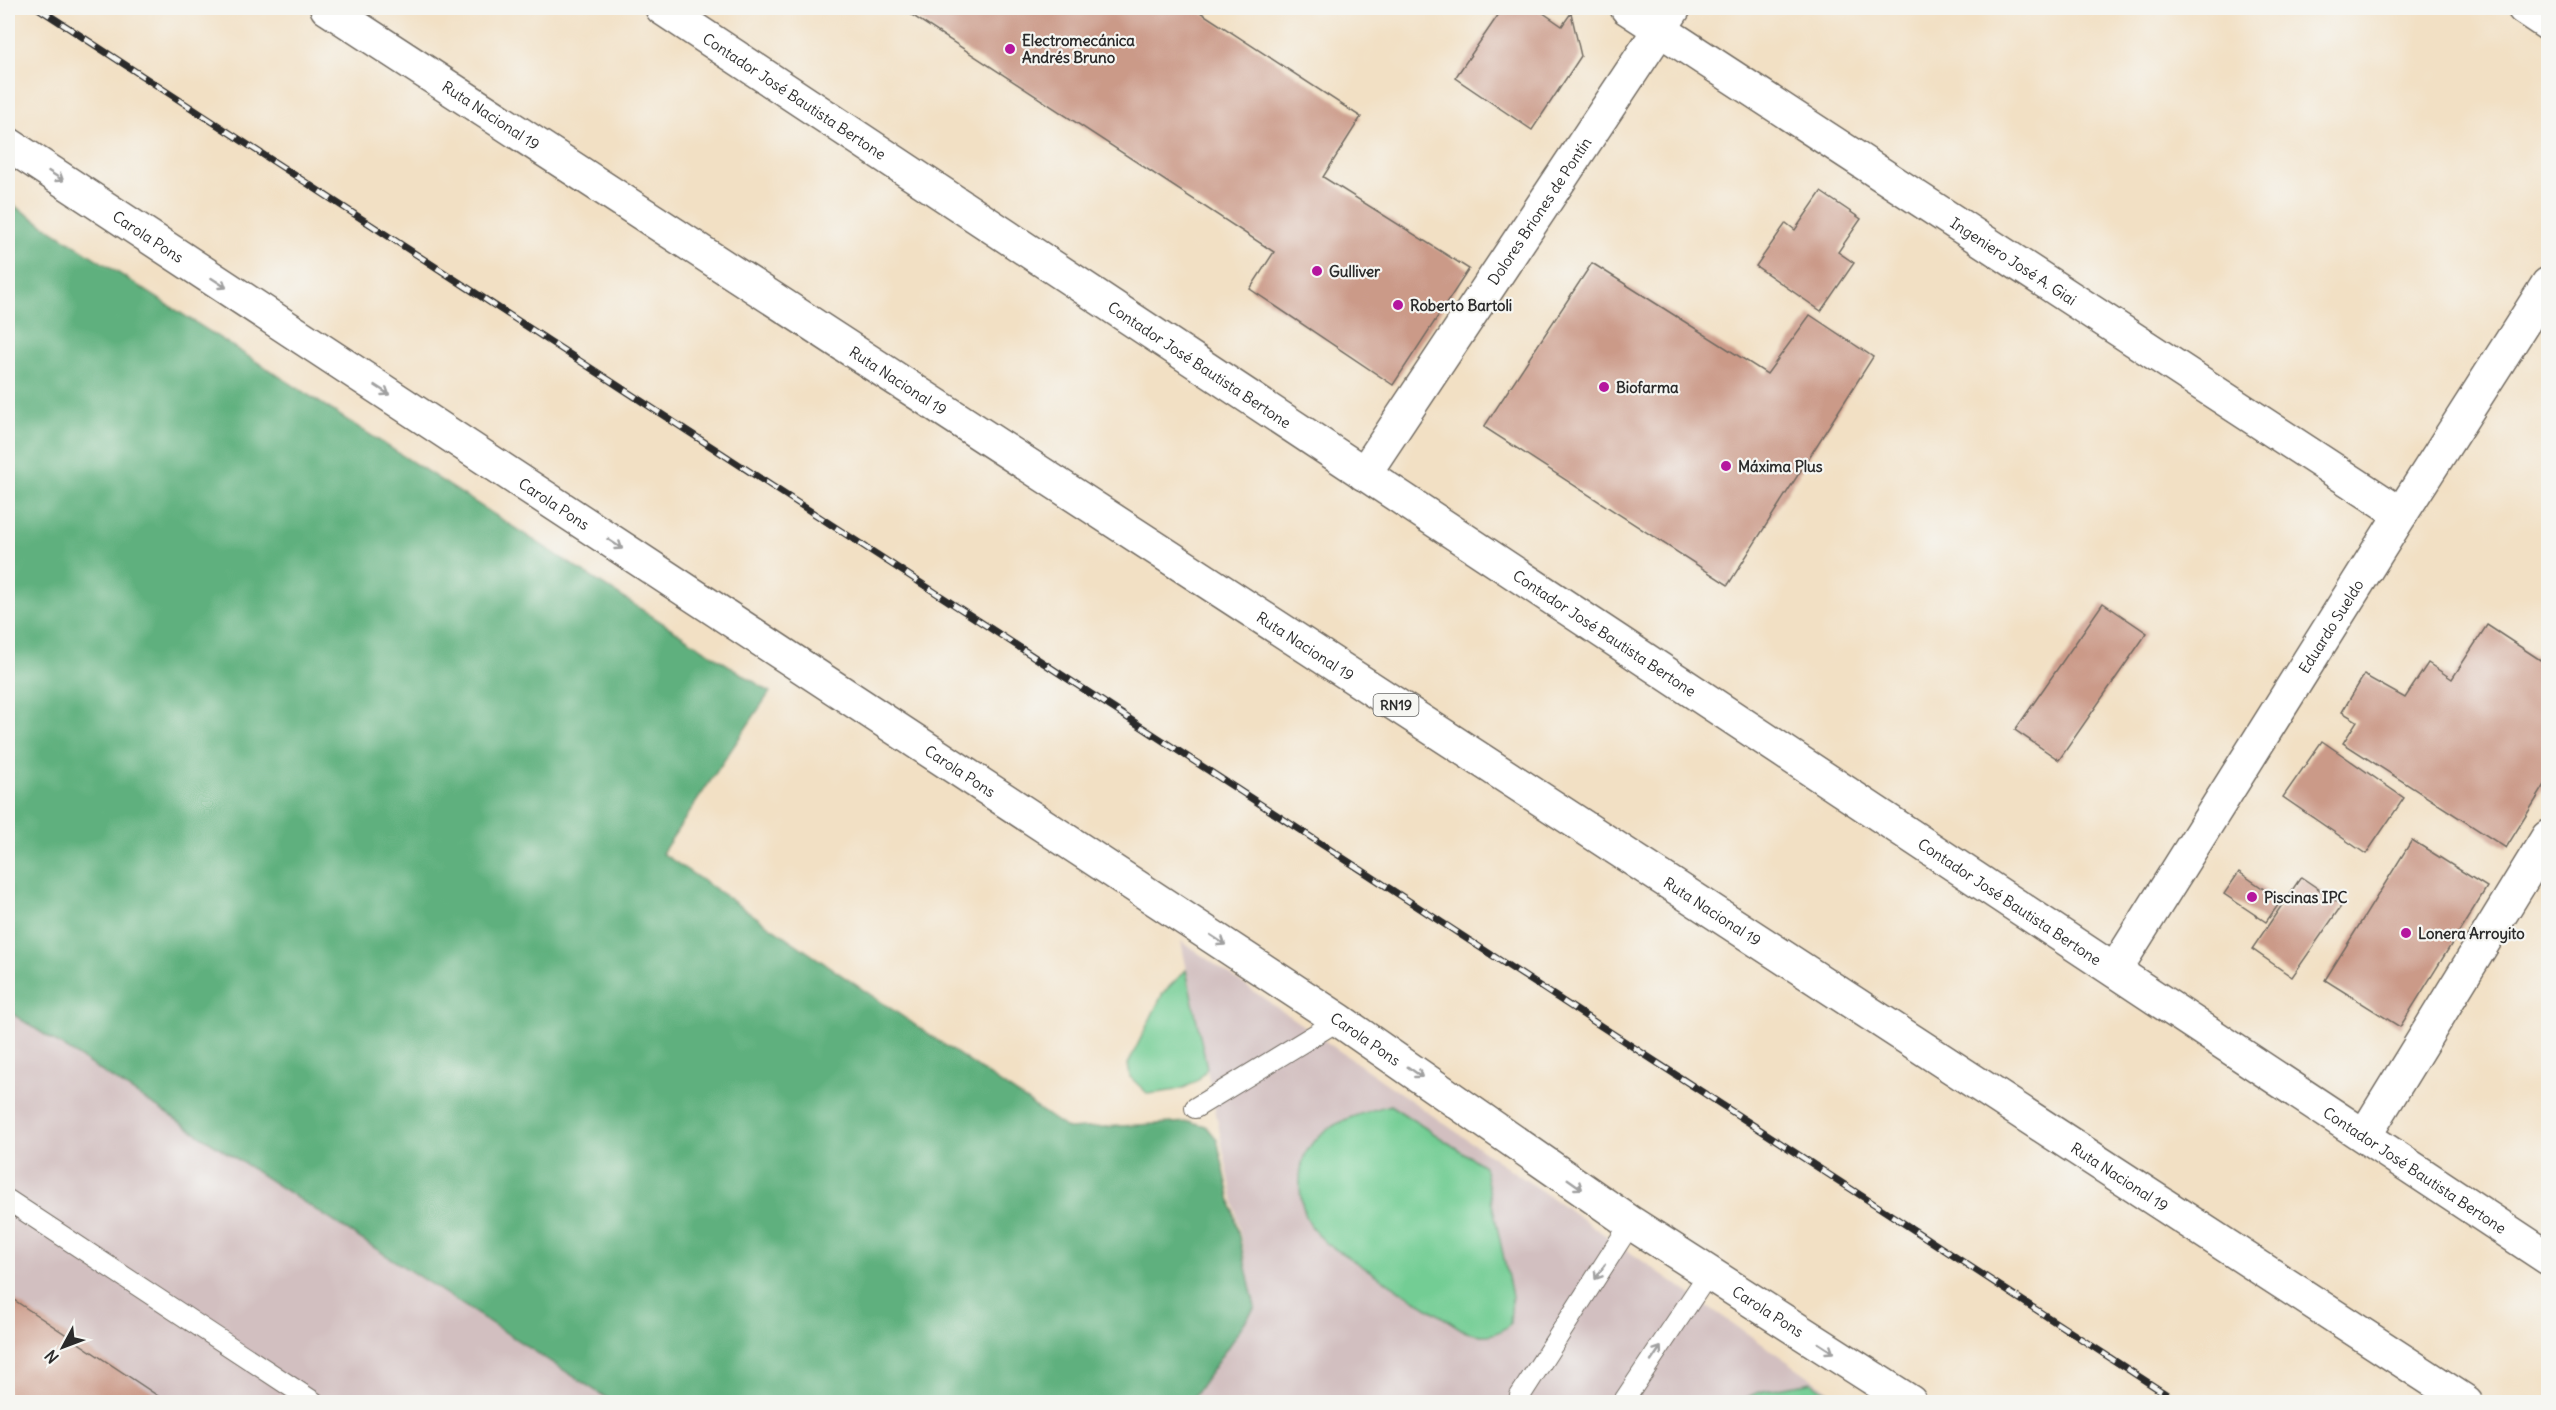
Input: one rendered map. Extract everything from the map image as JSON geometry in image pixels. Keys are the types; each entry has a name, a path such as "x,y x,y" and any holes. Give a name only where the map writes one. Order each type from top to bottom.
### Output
{"main road":[{"name":"Ruta Nacional 19","path":"327,8 2466,1402"},
{"name":"Contador José Bautista Bertone","path":"662,8 2548,1258"},
{"name":"Ingeniero José A. Giai","path":"1627,8 1667,18 2400,514"},
{"path":"2524,8 2548,24"},
{"name":"Dolores Briones de Pontín","path":"1364,474 1667,18"},
{"name":"Carola Pons","path":"8,144 1339,1020 1631,1223 1910,1402"},
{"name":"Eduardo Sueldo","path":"2115,970 2400,514 2548,284"},
{"path":"2365,1135 2548,837"}],"lane":[{"path":"1195,1108 1339,1020"},
{"path":"8,1200 314,1402"},
{"path":"1519,1402 1520,1396 1631,1223"},
{"path":"1623,1402 1709,1273"}],"shaded area":[{"path":"1181,941 1846,1402 1190,1402 1255,1307"},
{"path":"8,1011 613,1402 8,1402"}],"green space":[{"path":"8,202 770,692 662,853 1068,1129 1190,1122 1206,1126 1217,1139 1255,1307 1190,1402 613,1402 8,1011"},
{"path":"1186,970 1207,1068 1202,1076 1189,1086 1173,1091 1148,1094 1130,1077 1128,1064 1163,993"},
{"path":"1390,1105 1484,1166 1512,1296 1510,1324 1494,1334 1478,1335 1466,1332 1327,1244 1309,1223 1302,1203 1300,1180 1304,1158 1309,1148 1323,1133 1340,1122"},
{"path":"1812,1382 1842,1402 1741,1402 1764,1391"}],"building":[{"path":"901,8 1194,8 1361,117 1323,177 1469,269 1393,385 1250,289 1274,252"},
{"path":"1503,8 1536,8 1562,26 1571,13 1581,56 1532,130 1455,78"},
{"path":"1821,192 1861,219 1838,252 1854,263 1821,311 1756,266 1786,223 1795,230"},
{"path":"1592,263 1767,374 1810,315 1873,357 1728,585 1484,427"},
{"path":"2103,603 2147,633 2059,760 2015,730"},
{"path":"2487,625 2548,665 2548,780 2506,848 2343,743 2357,721 2342,712 2364,675 2405,698 2428,663 2452,679"},
{"path":"2322,741 2404,798 2366,854 2283,797"},
{"name":"Lonera Arroyito","path":"2412,840 2487,887 2400,1027 2325,980"},
{"name":"Piscinas IPC","path":"2239,872 2281,901 2266,922 2224,894"},
{"path":"2301,877 2342,905 2292,977 2252,949"},
{"path":"8,1296 167,1402 8,1402"}],"railway":[{"path":"38,8 2178,1402"}],"place":[{"name":"Electromecánica Andrés Bruno","path":"1010,49"},
{"name":"Gulliver","path":"1317,271"},
{"name":"Roberto Bartoli","path":"1398,305"},
{"name":"Biofarma","path":"1604,387"},
{"name":"Máxima Plus","path":"1726,466"},
{"name":"Piscinas IPC","path":"2252,897"},
{"name":"Lonera Arroyito","path":"2406,933"}]}
